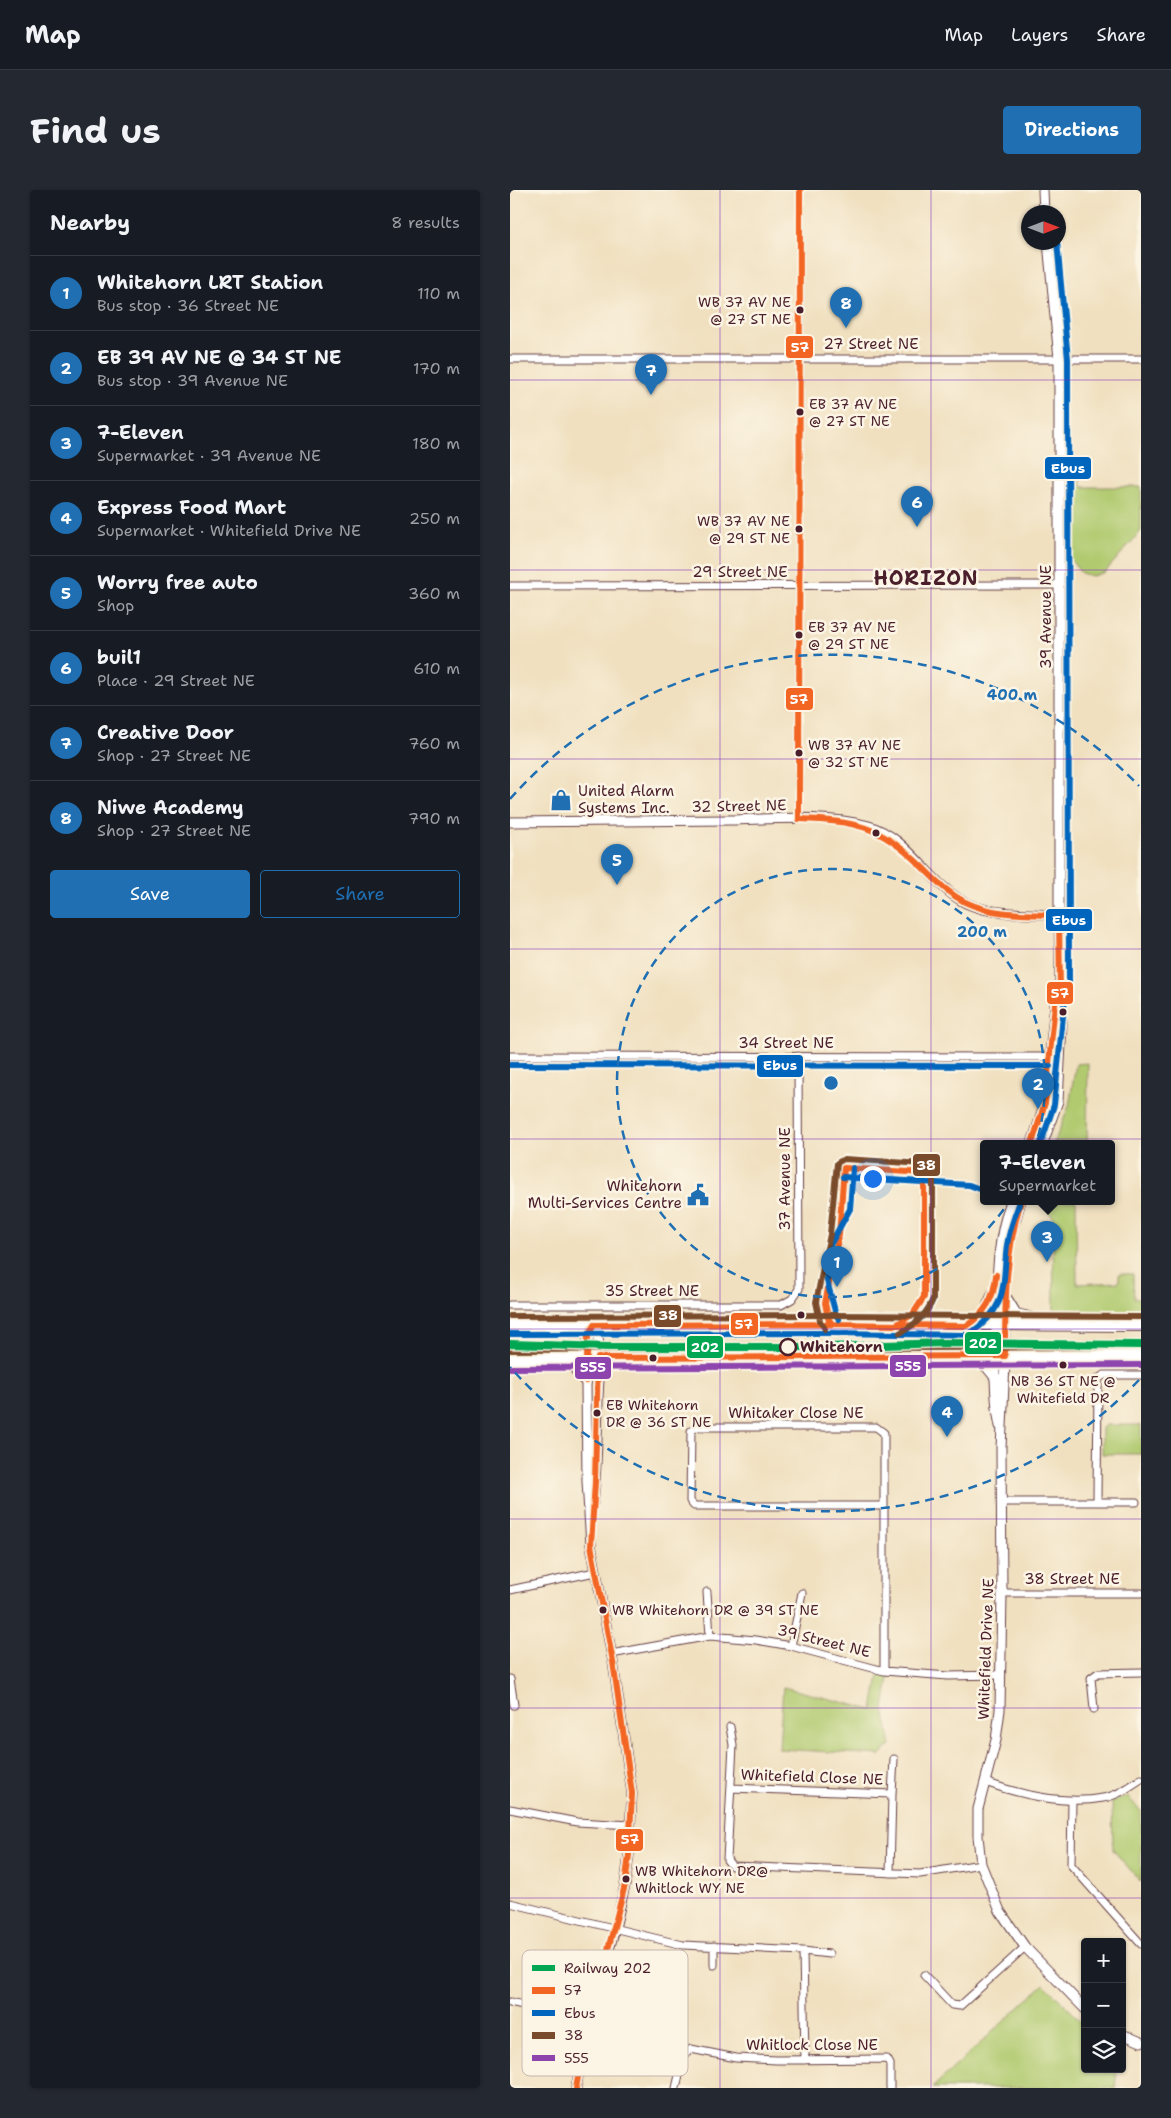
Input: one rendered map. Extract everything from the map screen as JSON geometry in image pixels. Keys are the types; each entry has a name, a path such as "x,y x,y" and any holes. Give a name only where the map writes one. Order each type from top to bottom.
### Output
{"main road":[{"path":"966,1326 984,1314 996,1287"},
{"path":"1005,1296 1016,1314 1028,1318 1049,1320 1064,1326"},
{"path":"510,1325 841,1324 1141,1326"},
{"path":"964,1356 987,1367 996,1378"},
{"path":"510,1359 1141,1356"},
{"path":"555,1359 574,1368 586,1382"}],"street":[{"path":"799,819 800,190"},
{"path":"1043,190 1044,205"},
{"name":"39 Avenue NE","path":"1045,1140 1058,1101 1063,1005 1060,993 1059,915 1059,359 1049,250"},
{"name":"27 Street NE","path":"510,359 1141,359"},
{"name":"29 Street NE","path":"510,586 1060,586"},
{"name":"32 Street NE","path":"510,822 799,819 852,823 871,827 885,834 908,852 946,890 978,908 993,911 1059,915"},
{"name":"39 Avenue NE","path":"1033,1140 1045,1103 1055,1004 1060,993"},
{"name":"34 Street NE","path":"510,1056 1061,1057"},
{"name":"37 Avenue NE","path":"792,1299 799,1289 798,1056"},
{"path":"1001,1356 1001,1326 996,1287 1000,1240 1010,1205"},
{"path":"1001,1326 1005,1296 1006,1258 1020,1205"},
{"name":"35 Street NE","path":"510,1305 781,1305 792,1299"},
{"path":"591,1522 595,1482 598,1358 598,1335 594,1325"},
{"path":"594,1325 588,1336 586,1358 587,1481 595,1572 612,1654 632,1793 625,1885 609,1950"},
{"name":"Whitefield Drive NE","path":"1001,1356 996,1378 997,1413 1001,1431"},
{"name":"Whitefield Drive NE","path":"1001,1356 1004,1414 1001,1431 1002,1593 1000,1710 996,1740 978,1809 981,1864 1000,1911 1026,1947 1081,2005"},
{"path":"1097,1501 1098,1379 1104,1375 1141,1375"},
{"name":"Whitaker Close NE","path":"884,1506 694,1506 690,1502 691,1431 697,1427 876,1427 884,1433 884,1506 884,1670"},
{"path":"1001,1502 1136,1502"},
{"path":"510,1590 595,1572"},
{"path":"707,1592 710,1636"},
{"path":"791,1646 802,1593"},
{"name":"38 Street NE","path":"1002,1593 1141,1593"},
{"name":"39 Street NE","path":"612,1654 710,1636 756,1640 791,1646 884,1670 948,1676 1000,1675"},
{"path":"1094,1709 1091,1678 1098,1673 1141,1672"},
{"path":"510,1679 514,1704"},
{"name":"Whitefield Close NE","path":"730,1727 733,1745 727,1860 732,1866 920,1874 981,1864"},
{"name":"Whitefield Close NE","path":"890,1873 894,1759"},
{"path":"985,1782 1032,1795 1072,1800 1104,1798 1124,1791 1141,1779"},
{"name":"Whitefield Close NE","path":"731,1788 892,1794"},
{"path":"1072,1800 1071,1865 1141,1944"},
{"path":"510,1809 577,1822 631,1825"},
{"path":"510,1903 683,1945 829,1954"},
{"path":"714,1946 714,1965"},
{"path":"924,1975 952,2005 960,2006 1026,1947"},
{"path":"804,1951 804,2060"},
{"path":"1126,2036 1141,2042"},
{"name":"Whitlock Close NE","path":"688,2051 691,2049 736,2058 804,2060 887,2059 890,2064 890,2088"}],"green space":[{"path":"1071,475 1079,477 1081,487 1141,487 1141,531 1105,572 1092,576 1081,573 1067,555 1066,483"},
{"path":"1088,1063 1087,1140 1055,1140 1069,1106 1076,1064"},
{"path":"1042,1205 1076,1205 1077,1284 1119,1282 1119,1274 1133,1274 1134,1298 1141,1298 1141,1312 1054,1311 1053,1217"},
{"path":"1106,1425 1141,1425 1141,1454 1102,1454 1102,1428"},
{"path":"879,1675 889,1677 884,1709 891,1746 881,1755 779,1749 783,1687 873,1710"},
{"path":"1127,1796 1141,1811 1141,1882 1113,1850 1112,1802"},
{"path":"1044,1984 1081,2021 1081,2073 1117,2073 1115,2088 932,2088"}],"rail line":[{"name":"202","path":"510,1344 608,1347 827,1347 943,1343 1141,1345"}],"transit line":[{"name":"57","path":"799,819 800,190"},
{"name":"Ebus","path":"1042,1140 1054,1105 1064,1006 1069,993 1068,359 1058,250"},
{"name":"57","path":"799,819 836,821 878,833 892,841 952,894 976,907 999,912 1059,915"},
{"name":"57","path":"1033,1140 1045,1103 1055,1004 1060,993 1059,915"},
{"name":"Ebus","path":"510,1065 1050,1066"},
{"name":"38","path":"825,1329 820,1321 816,1302 830,1234 837,1163 844,1159 925,1164 933,1172 933,1299 920,1319 900,1333"},
{"name":"57","path":"832,1324 828,1318 825,1303 839,1235 844,1168 924,1173 924,1297 913,1314 896,1325"},
{"name":"Ebus","path":"839,1319 836,1315 827,1281 830,1245 850,1209 853,1168"},
{"name":"Ebus","path":"900,1333 920,1319 933,1299 933,1173"},
{"name":"Ebus","path":"843,1177 969,1185 980,1189"},
{"name":"Ebus","path":"971,1333 992,1314 998,1304 1003,1284 1008,1240 1019,1205"},
{"name":"57","path":"608,1950 625,1885 629,1855 632,1793 613,1662 591,1545 595,1482 598,1358 1005,1356 1007,1278 1012,1239 1020,1205"},
{"name":"57","path":"586,1381 588,1335 594,1325 832,1324 966,1326 979,1316 988,1304 996,1275"},
{"name":"38","path":"510,1316 832,1315 1141,1317"},
{"name":"Ebus","path":"510,1334 832,1333 966,1335"},
{"name":"38","path":"510,1350 1141,1347"},
{"name":"555","path":"510,1368 1141,1365"},
{"name":"57","path":"576,2088 578,2076"}],"place":[{"name":"WB 37 AV NE @ 27 ST NE","path":"800,310"},
{"name":"Niwe Academy","path":"846,328"},
{"name":"Creative Door","path":"651,395"},
{"name":"EB 37 AV NE @ 27 ST NE","path":"800,412"},
{"name":"buil1","path":"917,527"},
{"name":"WB 37 AV NE @ 29 ST NE","path":"799,529"},
{"name":"EB 37 AV NE @ 29 ST NE","path":"799,635"},
{"name":"WB 37 AV NE @ 32 ST NE","path":"799,753"},
{"name":"United Alarm Systems Inc.","path":"561,800"},
{"name":"Worry free auto","path":"617,885"},
{"name":"EB 39 AV NE @ 34 ST NE","path":"1038,1109"},
{"name":"Whitehorn Multi-Services Centre","path":"698,1195"},
{"name":"7-Eleven","path":"1047,1262"},
{"name":"Whitehorn LRT Station","path":"837,1287"},
{"name":"Whitehorn","path":"788,1347"},
{"name":"NB 36 ST NE @ Whitefield DR","path":"1063,1365"},
{"name":"EB Whitehorn DR @ 36 ST NE","path":"597,1413"},
{"name":"Express Food Mart","path":"947,1437"},
{"name":"WB Whitehorn DR @ 39 ST NE","path":"603,1610"},
{"name":"WB Whitehorn DR@ Whitlock WY NE","path":"626,1879"}],"district":[{"name":"HORIZON","path":"926,578"}]}
